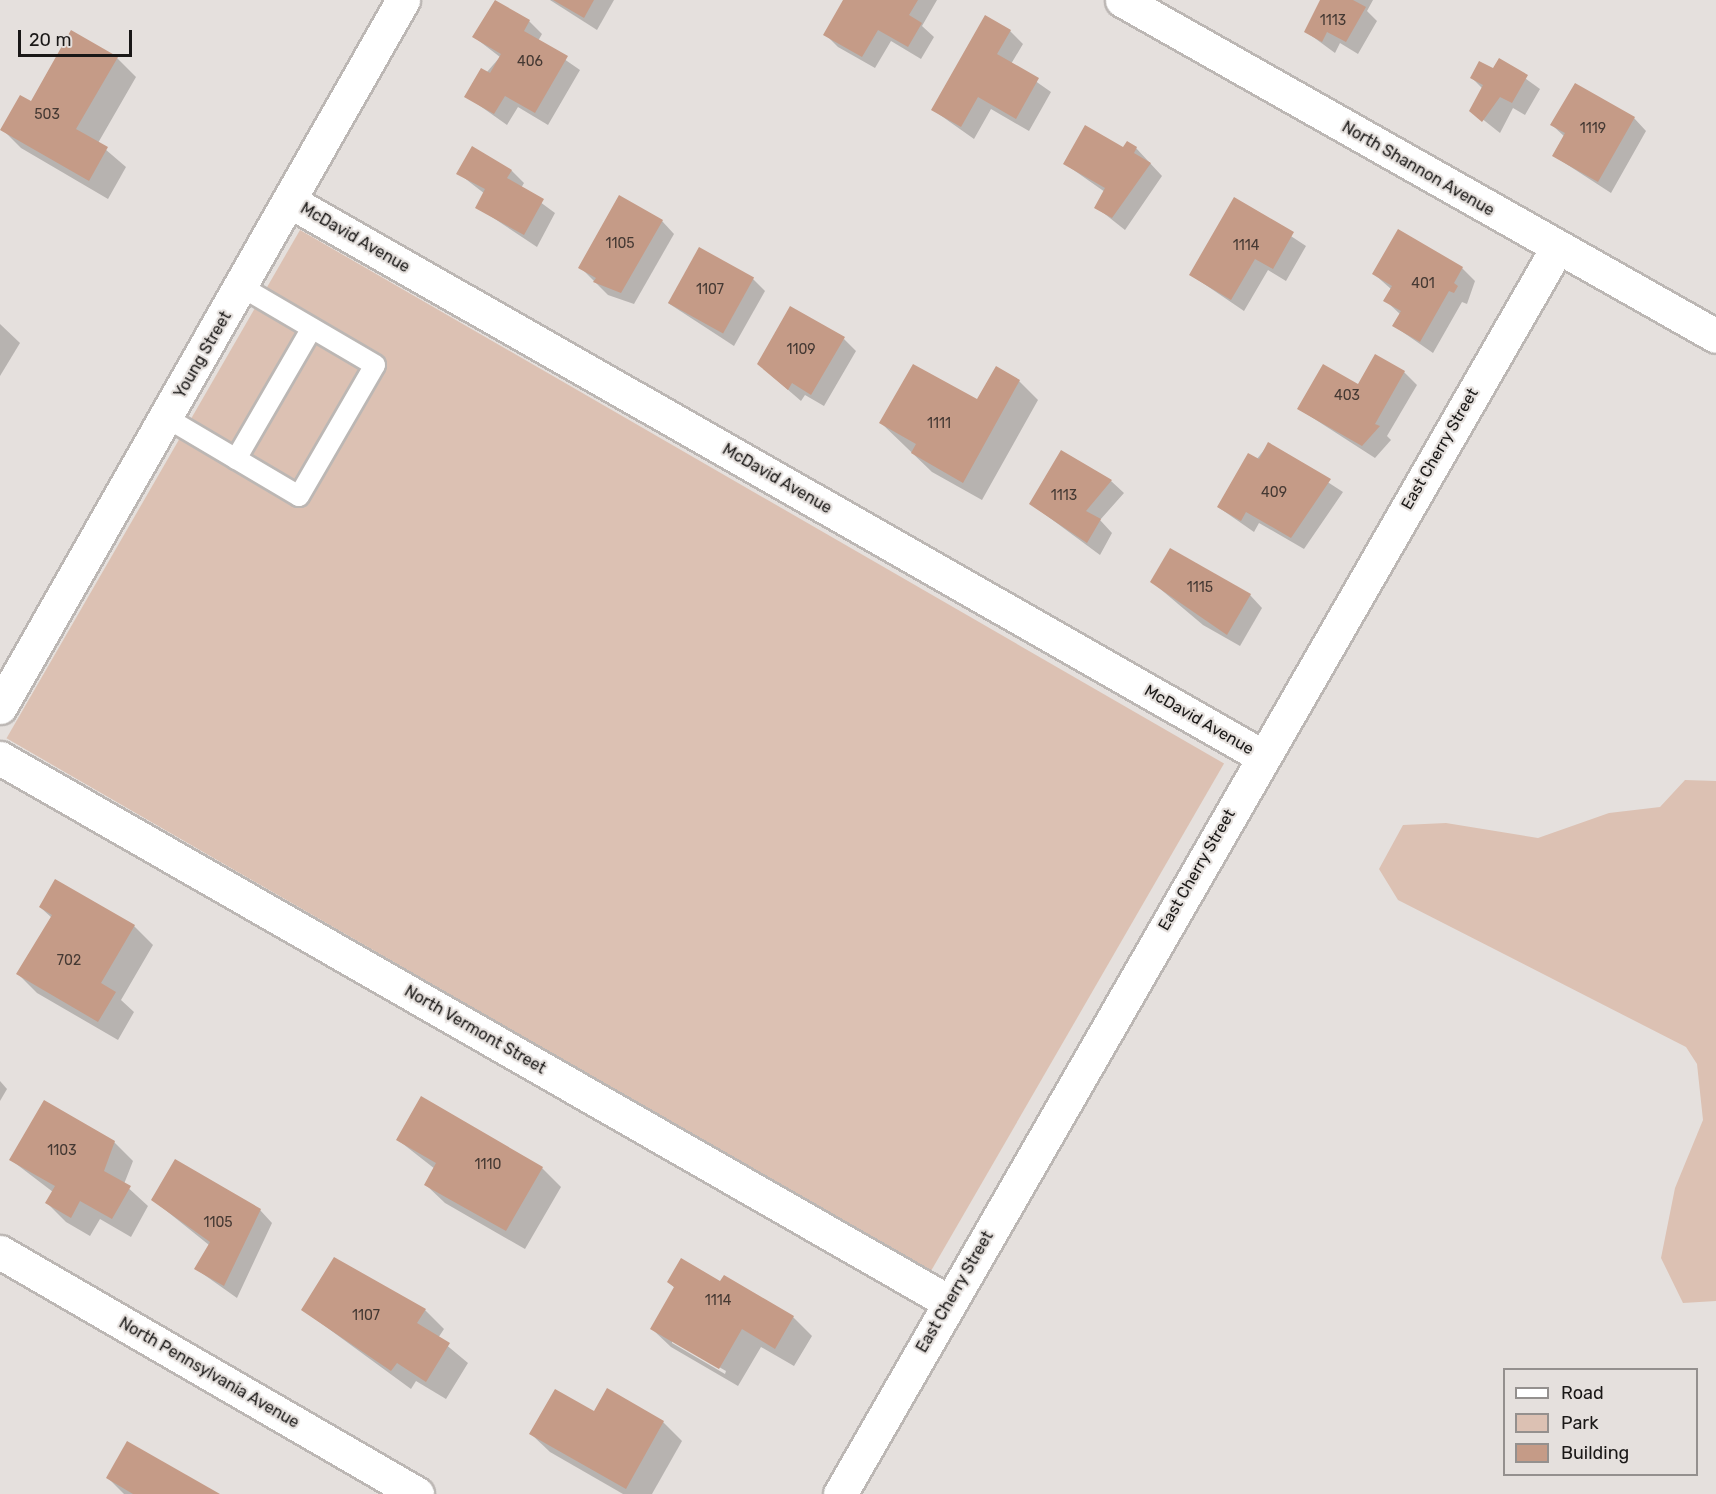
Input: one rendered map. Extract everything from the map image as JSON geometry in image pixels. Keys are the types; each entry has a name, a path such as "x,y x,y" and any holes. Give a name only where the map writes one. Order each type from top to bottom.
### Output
{"street":[{"name":"Young Street","path":"0,707 291,202 403,0"},
{"name":"North Shannon Avenue","path":"1122,0 1716,336"},
{"name":"McDavid Avenue","path":"291,202 1262,756"},
{"name":"East Cherry Street","path":"840,1494 1262,756 1557,248"},
{"name":"North Vermont Street","path":"0,758 949,1302"},
{"name":"North Pennsylvania Avenue","path":"0,1252 417,1494"}],"lane":[{"path":"167,418 299,496 375,365 242,287"},
{"path":"236,459 312,328"}],"green space":[{"path":"300,230 1224,764 931,1272 7,738"},
{"path":"1685,780 1716,781 1716,1301 1683,1303 1661,1258 1675,1188 1703,1120 1697,1064 1686,1047 1398,900 1379,869 1403,825 1446,823 1538,838 1609,813 1660,807"}],"building":[{"path":"495,0 530,20 524,31 568,56 535,113 505,96 494,114 464,97 481,68 490,73 501,54 472,37"},
{"path":"553,0 594,0 584,18"},
{"path":"843,0 918,0 909,15 922,23 908,47 878,30 862,57 823,35"},
{"path":"1320,0 1353,0 1366,7 1346,42 1327,32 1322,42 1304,32"},
{"path":"985,15 1011,30 997,54 1039,78 1016,119 978,97 961,127 931,110"},
{"path":"71,30 118,57 76,129 108,147 89,181 0,130 20,95 31,101"},
{"path":"1499,58 1528,75 1512,103 1500,97 1482,122 1469,111 1483,85 1470,78 1479,61 1493,68"},
{"path":"1575,83 1635,117 1598,182 1552,156 1565,133 1550,125"},
{"path":"1085,125 1123,147 1127,141 1137,147 1134,153 1151,163 1112,218 1094,208 1105,188 1063,164"},
{"path":"472,146 512,170 507,178 544,199 524,235 475,208 485,189 456,174"},
{"path":"619,195 663,220 621,293 593,282 596,278 578,268"},
{"path":"1234,197 1294,232 1273,269 1255,259 1231,300 1189,275"},
{"path":"1398,229 1463,267 1454,283 1458,286 1454,293 1449,291 1420,342 1392,326 1401,311 1383,301 1392,286 1372,274"},
{"path":"699,247 754,278 723,334 668,303"},
{"path":"790,306 845,337 811,395 792,383 788,390 757,364"},
{"path":"1375,354 1405,371 1375,424 1380,426 1362,446 1297,409 1323,364 1358,384"},
{"path":"913,364 977,399 996,366 1020,380 963,483 911,453 916,444 879,423"},
{"path":"1268,442 1331,479 1291,538 1246,512 1241,521 1217,507 1248,453 1259,459"},
{"path":"1061,450 1112,480 1086,511 1101,519 1087,543 1029,504"},
{"path":"1170,548 1251,594 1227,635 1150,582"},
{"path":"55,879 135,925 101,983 116,992 98,1022 16,974 52,915 39,907"},
{"path":"421,1096 543,1167 506,1231 424,1185 436,1163 396,1140"},
{"path":"44,1100 115,1141 104,1171 131,1186 112,1219 80,1201 71,1218 45,1203 55,1186 9,1160"},
{"path":"175,1159 261,1209 224,1286 194,1269 210,1242 151,1200"},
{"path":"334,1257 426,1309 417,1323 450,1343 426,1382 397,1363 391,1371 301,1310"},
{"path":"681,1258 720,1281 724,1275 794,1316 775,1349 742,1329 719,1369 650,1329 674,1287 667,1282"},
{"path":"607,1388 664,1421 626,1489 529,1434 555,1389 594,1411"},
{"path":"127,1441 220,1494 133,1494 106,1478"}]}
